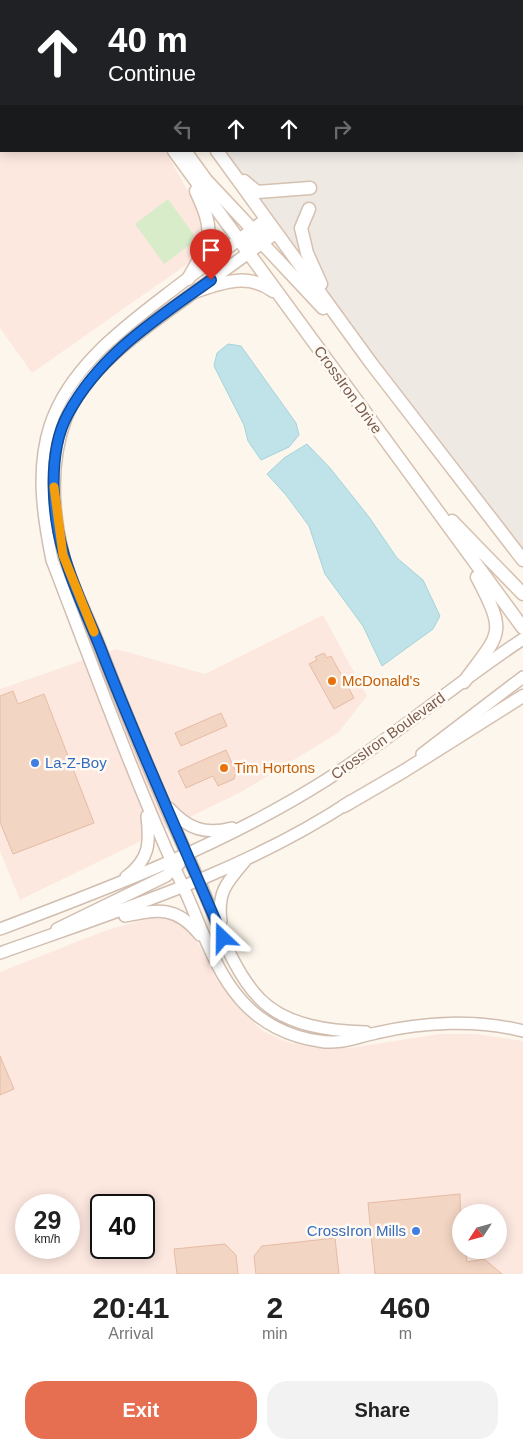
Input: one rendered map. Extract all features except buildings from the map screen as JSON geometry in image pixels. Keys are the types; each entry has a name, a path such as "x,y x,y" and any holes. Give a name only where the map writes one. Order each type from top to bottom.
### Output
{"main road":[{"path":"218,152 362,350 523,560"},
{"path":"180,155 252,229 276,233"},
{"path":"180,155 205,211 210,227 205,250 188,279"},
{"name":"CrossIron Drive","path":"180,155 278,296 523,628"},
{"path":"234,174 257,192 310,188"},
{"path":"309,209 301,228 303,240 307,254 332,309"},
{"path":"238,239 255,240 262,243 362,350"},
{"path":"197,291 227,281 244,280 267,287 278,296"},
{"path":"410,475 523,594"},
{"path":"450,529 487,596 496,625 492,645 464,682"},
{"path":"344,806 404,771 523,696"}],"street":[{"path":"266,219 135,319 95,355 66,391 50,426 42,471 43,517 52,560 172,866 209,946 230,986 251,1011 274,1027 303,1038 333,1042 348,1041 375,1033 446,1024 479,1024 523,1031"},
{"path":"276,233 126,342 90,380 67,415 57,447 53,478 63,555 162,800 223,938 253,990 262,1001 286,1017 311,1026 375,1033"},
{"name":"CrossIron Boulevard","path":"186,854 253,822 328,779 523,639"},
{"name":"CrossIron Boulevard","path":"0,953 91,922 182,887 302,831 415,759 523,677"},
{"path":"162,800 187,826 197,830 209,832 253,822"},
{"path":"116,884 134,871 145,856 148,844 146,802"},
{"path":"43,938 74,919 161,878 186,854"},
{"path":"223,938 219,905 222,893 227,882 247,858"},
{"path":"0,930 116,884 172,866"},
{"path":"91,922 138,913 168,912 182,917 189,922 209,946"}],"shaded area":[{"path":"0,152 166,152 201,214 204,237 190,262 32,373 0,328"},
{"path":"218,152 523,152 523,560"},
{"path":"323,615 367,696 338,733 243,791 20,900 0,851 0,689 116,649 205,674"},
{"name":"CrossIron Mills","path":"173,918 181,921 195,937 216,978 237,1007 263,1031 287,1042 315,1048 350,1048 439,1034 477,1034 523,1041 523,1274 0,1274 0,972 107,930 147,919"}],"green space":[{"path":"168,199 194,235 191,244 164,264 135,224"}],"water":[{"path":"228,344 241,346 296,423 299,435 289,447 261,460 248,441 244,425 214,366 217,353"},
{"path":"307,444 330,468 369,517 397,558 423,580 440,616 433,629 382,666 363,626 325,574 309,526 286,495 267,474 284,458"}],"slow traffic":[{"path":"54,487 55,506 63,555 94,632"}],"place":[{"name":"McDonald's","path":"332,681"},
{"name":"La-Z-Boy","path":"35,763"},
{"name":"Tim Hortons","path":"224,768"},
{"name":"CrossIron Mills","path":"416,1231"}],"route":[{"path":"211,280 126,342 90,380 67,415 57,447 53,478 55,506 63,555 162,800 223,938"}]}
